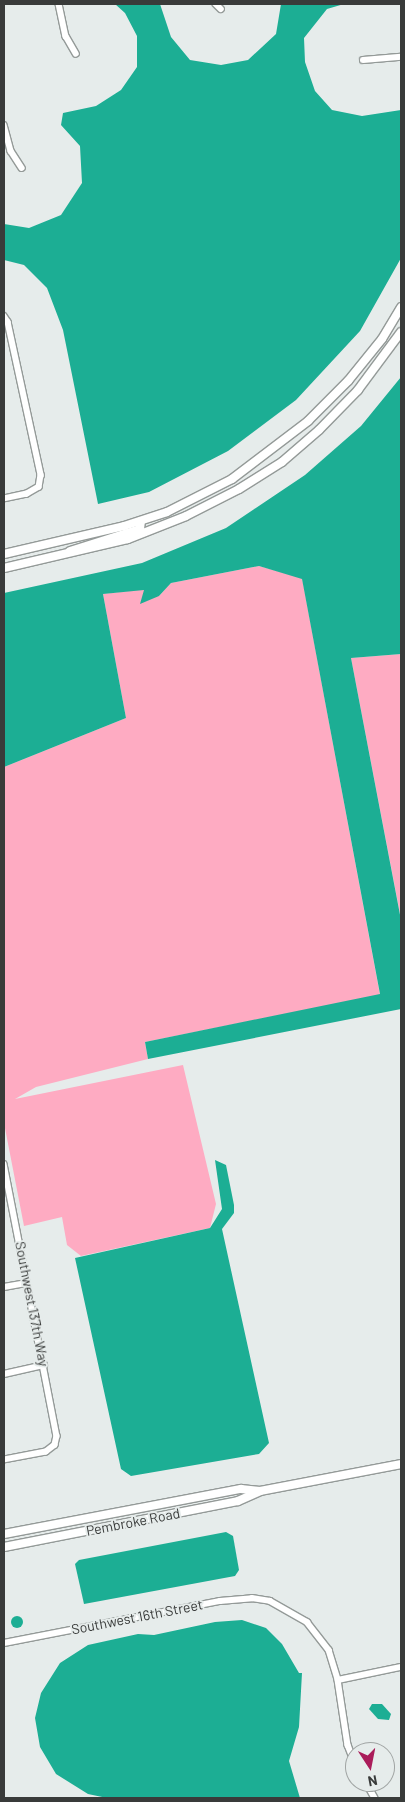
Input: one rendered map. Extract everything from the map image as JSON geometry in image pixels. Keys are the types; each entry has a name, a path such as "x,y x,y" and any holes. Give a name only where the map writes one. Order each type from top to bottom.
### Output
{"street":[{"path":"59,4 66,36 76,53"},
{"path":"363,60 400,58"},
{"path":"4,125 11,151 22,168"},
{"path":"4,554 76,539 141,520 208,492 273,452 348,382 382,339 401,307"},
{"path":"4,316 8,322 39,457 39,487 27,494 4,499"},
{"path":"4,568 64,554 164,526 239,489 282,462 358,390 401,332"},
{"path":"64,554 79,546 140,529 141,520"},
{"name":"Southwest 137th Way","path":"4,1164 57,1436 55,1445 46,1452 4,1460"},
{"path":"4,1201 11,1200"},
{"path":"4,1287 28,1283"},
{"path":"4,1374 44,1365"},
{"name":"Pembroke Road","path":"4,1547 238,1501 260,1491 401,1464"},
{"name":"Pembroke Road","path":"4,1534 241,1489 260,1491"},
{"name":"Southwest 16th Street","path":"4,1643 220,1601 252,1598 270,1601 298,1615 318,1634 329,1650 338,1680"},
{"path":"348,1742 338,1680 401,1667"}],"shaded area":[{"path":"115,4 160,4 171,37 190,60 221,65 248,60 276,34 281,4 344,4 327,9 304,38 305,62 315,91 332,110 362,116 401,110 401,258 360,331 296,400 228,451 149,492 98,504 63,330 47,288 24,265 4,260 4,224 29,228 61,215 82,183 80,146 61,125 63,113 96,106 121,90 137,67 137,36 125,13"},
{"path":"401,377 401,654 351,658 401,920 401,1009 148,1059 145,1042 380,994 302,579 259,566 171,583 159,596 140,604 144,590 103,594 126,718 4,767 4,593 142,563 226,528 305,475 361,426"},
{"path":"259,566 302,578 380,995 145,1042 148,1059 36,1087 15,1099 183,1065 216,1204 210,1228 81,1256 67,1245 62,1217 24,1226 4,1123 4,767 126,718 103,594 145,589 159,596 171,583"},
{"path":"401,654 401,919 351,658"},
{"path":"215,1160 226,1165 234,1205 234,1213 222,1229 269,1443 259,1454 131,1476 121,1469 75,1258 210,1228 222,1209"},
{"path":"226,1532 233,1536 239,1570 235,1576 84,1604 75,1564 79,1560"},
{"path":"17,1616 23,1622 17,1628 11,1622"},
{"path":"242,1620 266,1628 282,1644 299,1673 302,1673 299,1727 289,1761 300,1798 107,1798 88,1794 56,1774 40,1747 35,1718 41,1693 60,1663 88,1645 138,1634 154,1635 215,1622"},
{"path":"372,1704 382,1704 391,1714 389,1720 378,1719 369,1709"}]}
